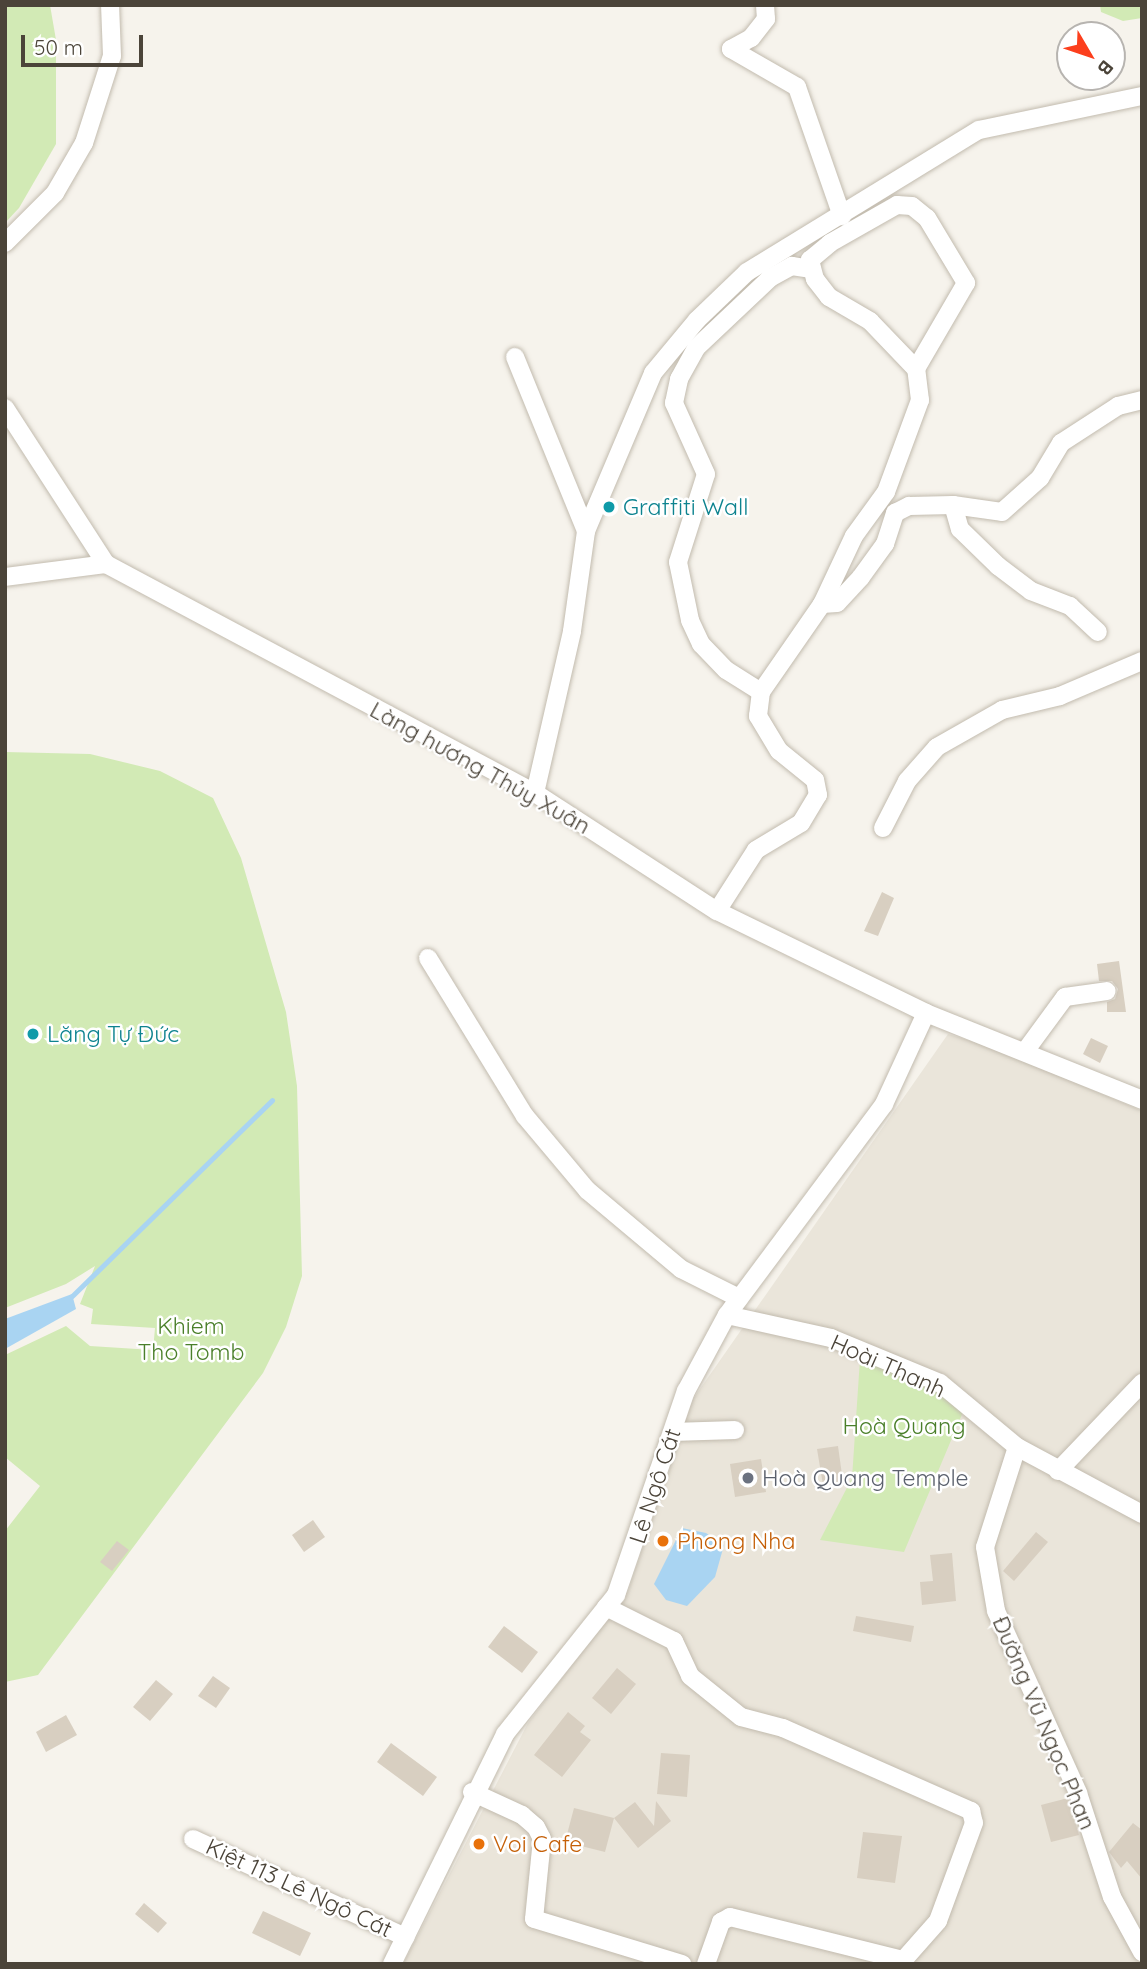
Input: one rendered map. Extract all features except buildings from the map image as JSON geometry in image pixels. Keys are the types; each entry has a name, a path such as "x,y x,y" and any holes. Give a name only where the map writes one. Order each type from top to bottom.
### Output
{"street":[{"path":"5,243 55,193 84,143 112,56 110,5"},
{"path":"765,5 766,19 751,38 731,49 797,87 842,216"},
{"path":"535,793 572,631 586,531 653,373 697,320 747,272 979,130 1142,96"},
{"path":"717,911 756,850 801,823 818,796 815,780 779,751 758,716 761,692 822,604 854,536 886,492 910,437 920,400 916,369 870,321 829,297 812,269 810,260 830,243 897,205 912,206 927,218 966,283 916,369"},
{"path":"761,692 726,670 701,644 690,620 678,562 706,474 674,403 679,379 696,348 770,278 792,266 812,269"},
{"path":"515,357 586,531"},
{"path":"822,604 837,603 861,578 885,544 895,513 909,506 953,505 1002,512 1040,478 1061,443 1118,406 1142,400"},
{"path":"5,408 106,565 5,577"},
{"path":"953,505 960,529 998,566 1031,591 1070,606 1098,632"},
{"name":"Làng hương Thủy Xuân","path":"106,565 535,793 717,911 926,1013 1026,1050 1142,1100"},
{"path":"883,828 907,781 937,747 1002,710 1060,696 1142,661"},
{"path":"428,958 525,1116 587,1190 681,1269 739,1298"},
{"path":"1026,1050 1065,997 1107,991"},
{"name":"Lê Ngô Cát","path":"392,1964 472,1793 505,1734 606,1608 638,1541 686,1391 727,1314 884,1104 926,1013"},
{"name":"Hoài Thanh","path":"727,1314 831,1338 940,1383 1017,1447 1142,1514"},
{"path":"1059,1471 1142,1383"},
{"path":"673,1432 735,1430"},
{"name":"Đường Vũ Ngọc Phan","path":"1017,1447 985,1547 996,1611 1078,1793 1112,1898 1142,1952"},
{"path":"606,1608 674,1641 696,1682 741,1717 783,1728 971,1811 974,1823 938,1921 901,1962 730,1917 721,1922 706,1964"},
{"path":"472,1793 522,1815 536,1827 542,1839 534,1918 682,1964"},
{"name":"Kiệt 113 Lê Ngô Cát","path":"194,1839 405,1937"}],"shaded area":[{"path":"948,1034 990,1047 1142,1111 1142,1964 403,1964 528,1723 628,1591 693,1399"}],"green space":[{"path":"5,5 50,5 56,40 56,144 19,208 5,223"},
{"path":"1100,5 1142,5 1142,18 1123,21 1101,12"},
{"name":"Khiem Tho Tomb","path":"5,752 90,754 160,771 213,798 241,858 286,1012 297,1086 302,1276 286,1327 263,1373 38,1675 5,1682 5,1531 40,1486 5,1457 5,1355 66,1326 90,1346 153,1350 155,1328 91,1324 93,1309 80,1304 95,1266 66,1284 5,1308"},
{"name":"Hoà Quang","path":"860,1359 926,1382 963,1412 904,1552 820,1540 852,1478"}],"water":[{"path":"72,1294 76,1309 5,1349 5,1319"},
{"path":"682,1528 706,1533 724,1545 715,1577 687,1606 666,1600 654,1584"}],"waterway":[{"path":"72,1296 272,1100"}],"place":[{"name":"Graffiti Wall","path":"609,507"},
{"name":"Lăng Tự Đức","path":"33,1034"},
{"name":"Hoà Quang Temple","path":"748,1478"},
{"name":"Phong Nha","path":"663,1541"},
{"name":"Voi Cafe","path":"479,1844"}]}
